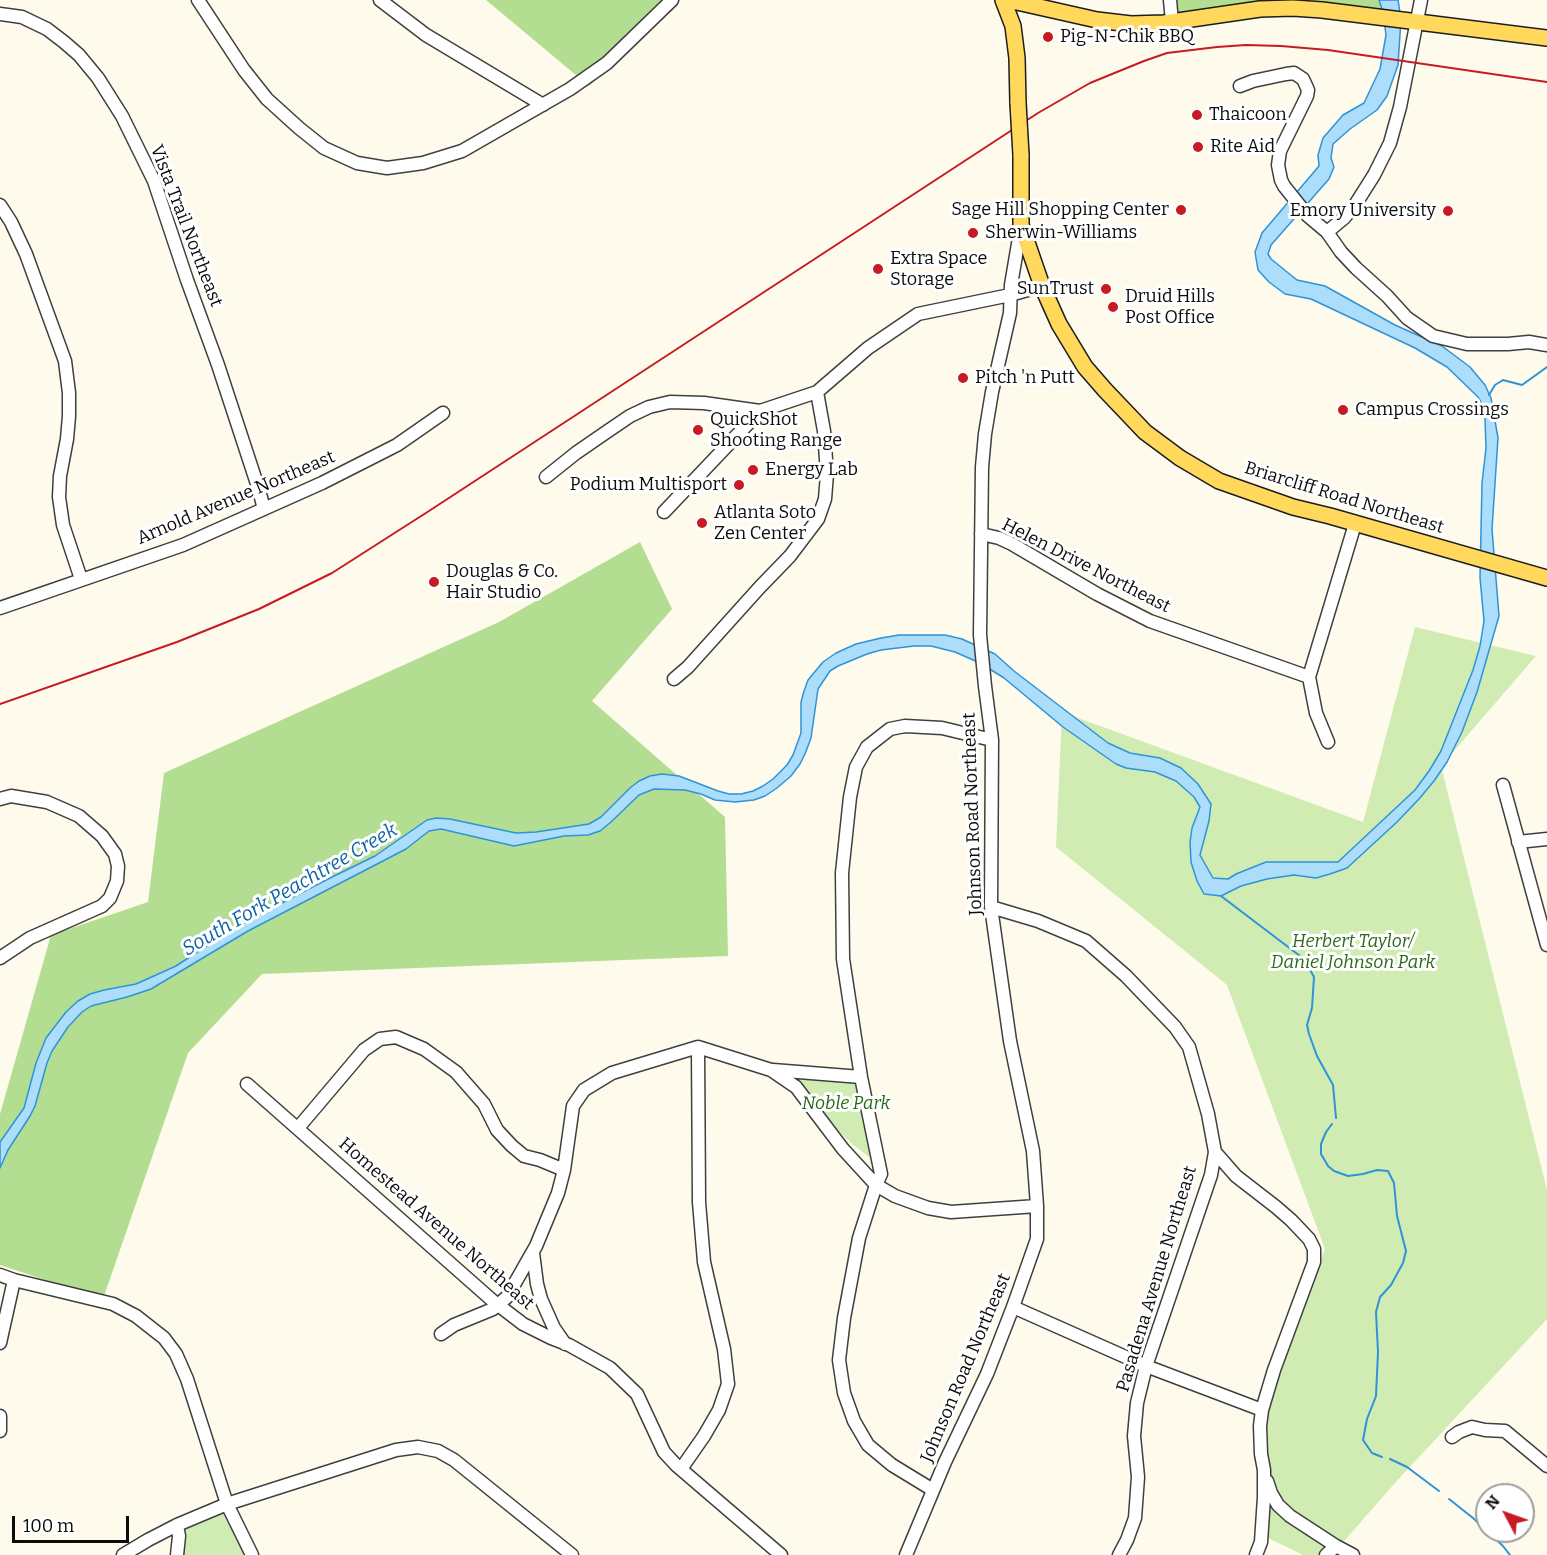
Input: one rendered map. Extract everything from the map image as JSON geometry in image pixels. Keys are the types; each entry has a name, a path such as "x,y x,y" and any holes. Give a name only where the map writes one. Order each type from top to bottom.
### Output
{"main road":[{"path":"1006,0 1113,22 1140,25 1236,12 1309,9 1547,38"},
{"name":"Briarcliff Road Northeast","path":"1006,0 1013,26 1017,58 1021,225 1042,286 1059,324 1085,367 1105,390 1145,432 1180,458 1220,481 1293,507 1547,578"}],"street":[{"path":"198,0 244,70 267,99 299,129 324,148 357,164 387,168 422,163 462,151 573,88 607,63 672,0"},
{"path":"380,0 426,35 543,105"},
{"path":"1170,0 1172,22"},
{"path":"1327,232 1355,205 1390,143 1400,107 1406,71 1410,21 1421,0"},
{"name":"Vista Trail Northeast","path":"0,14 22,16 47,29 64,42 79,55 98,78 122,116 154,181 260,490 264,509"},
{"path":"1240,86 1253,81 1294,73 1300,76 1306,84 1307,96 1280,151 1278,165 1284,186 1308,216 1327,232 1341,252 1388,296 1407,318 1433,336 1467,344 1529,342 1547,345"},
{"path":"0,205 26,254 65,362 69,416 59,496 63,525 81,579"},
{"name":"Johnson Road Northeast","path":"906,1555 933,1490 987,1374 1037,1239 1033,1151 1010,1041 991,907 992,740 980,635 981,467 992,392 1010,313 1010,295 1021,225"},
{"path":"546,477 630,416 650,407 670,402 704,403 760,411 817,392 868,348 918,314 1042,286"},
{"path":"674,679 688,667 789,556 818,519 825,499 827,474 824,431 817,392"},
{"path":"664,512 760,411"},
{"name":"Arnold Avenue Northeast","path":"0,608 183,545 322,483 397,445 443,413"},
{"path":"1328,742 1316,713 1309,677 1355,524"},
{"name":"Helen Drive Northeast","path":"981,534 1012,544 1097,594 1150,621 1309,677"},
{"path":"933,1490 892,1465 868,1445 854,1421 844,1393 839,1360 844,1318 859,1238 881,1174 861,1077 843,959 842,873 850,797 856,767 867,747 890,729 905,726 942,728 992,740"},
{"path":"1503,785 1547,945"},
{"path":"0,799 11,796 47,802 79,816 102,836 115,854 118,866 117,881 111,898 102,906 30,938 0,958"},
{"path":"1518,842 1547,839"},
{"name":"Pasadena Avenue Northeast","path":"991,907 1038,921 1086,941 1126,976 1175,1027 1189,1047 1208,1114 1215,1152 1211,1174 1146,1366 1137,1403 1134,1436 1138,1477 1135,1518 1119,1555"},
{"path":"298,1128 364,1050 380,1039 396,1037 424,1049 456,1072 484,1104 497,1130 524,1156 564,1170"},
{"path":"441,1334 454,1325 498,1305 507,1297 533,1253 546,1224 564,1170 573,1106 584,1090 612,1073 699,1047 771,1070 861,1077"},
{"path":"681,1469 719,1410 728,1384 724,1349 704,1262 699,1202 699,1047"},
{"path":"771,1070 796,1087 843,1149 876,1185 895,1196 928,1208 951,1212 1037,1206"},
{"name":"Homestead Avenue Northeast","path":"247,1084 498,1305 523,1324 610,1368 637,1394 664,1452 781,1555"},
{"path":"1215,1152 1236,1176 1291,1221 1309,1239 1314,1249 1314,1262 1274,1370 1262,1410 1261,1454 1271,1493 1278,1505 1290,1516 1353,1555"},
{"path":"1206,1190 1216,1179 1236,1176"},
{"path":"533,1253 541,1299 554,1328 565,1344"},
{"path":"0,1275 113,1304 136,1316 164,1338 176,1354 187,1379 227,1504 252,1555"},
{"path":"0,1343 14,1280"},
{"path":"1013,1307 1146,1366 1262,1410"},
{"path":"0,1416 0,1431"},
{"path":"1452,1437 1472,1427 1505,1431 1547,1466"},
{"path":"123,1555 177,1525 227,1504 407,1448 438,1451 454,1460 572,1555"},
{"path":"1256,1555 1261,1542 1264,1470"},
{"path":"177,1525 179,1536 177,1555"},
{"path":"1326,1555 1336,1546"}],"green space":[{"path":"486,0 681,0 589,86"},
{"path":"1169,0 1378,0 1396,15 1293,8 1171,26"},
{"path":"640,542 672,609 592,701 725,817 728,956 262,974 188,1053 103,1299 0,1265 0,1114 51,935 148,902 164,773 499,622"},
{"name":"Herbert Taylor/ Daniel Johnson Park","path":"1415,627 1536,656 1441,766 1547,1190 1547,1319 1394,1484 1332,1555 1303,1555 1266,1537 1257,1414 1325,1249 1227,985 1056,847 1062,712 1363,822"},
{"name":"Noble Park","path":"780,1073 865,1081 878,1164 851,1143"},
{"path":"229,1506 253,1555 174,1555 174,1524"}],"water":[{"path":"1379,0 1398,0 1401,19 1398,65 1387,96 1377,110 1333,144 1331,158 1334,167 1329,179 1271,245 1268,254 1297,280 1325,286 1395,325 1442,346 1470,367 1485,385 1491,398 1498,438 1492,529 1499,616 1477,692 1462,732 1447,762 1419,799 1347,868 1316,878 1294,875 1267,879 1241,886 1221,896 1204,894 1191,862 1190,842 1192,828 1200,807 1194,797 1176,781 1155,772 1126,768 1116,764 1063,727 1004,678 980,663 955,652 931,646 881,650 830,671 818,689 811,738 800,764 791,776 765,796 735,802 715,800 685,790 654,789 639,795 600,831 588,835 564,836 514,846 441,829 429,831 406,849 248,931 151,989 91,1006 68,1027 52,1051 35,1106 8,1150 0,1168 0,1142 24,1108 36,1063 46,1038 66,1012 78,1001 90,994 136,984 176,966 247,921 375,856 427,820 450,819 516,833 589,824 601,817 639,781 662,774 679,776 729,794 753,791 773,779 793,755 801,733 801,702 804,691 808,680 823,662 856,644 881,638 899,635 945,635 962,639 995,654 1108,743 1130,753 1160,758 1181,768 1198,784 1211,804 1200,855 1213,878 1228,879 1266,862 1338,862 1415,790 1429,771 1441,751 1473,670 1484,621 1480,578 1482,483 1486,448 1485,419 1478,397 1447,367 1415,348 1311,299 1285,294 1258,270 1255,252 1262,233 1319,166 1318,155 1323,138 1343,115 1364,103 1380,69 1386,35"}],"waterway":[{"path":"1489,395 1495,385 1503,380 1522,385 1547,367"},
{"path":"1221,896 1304,959 1314,977 1312,1008 1307,1025 1317,1056 1333,1085 1336,1118"},
{"path":"1332,1124 1321,1144 1321,1154 1328,1166 1348,1176 1377,1170 1388,1171 1394,1183 1397,1216 1406,1251 1403,1263 1391,1285 1380,1297 1376,1312 1378,1352 1376,1396 1367,1419 1363,1440 1372,1453 1382,1457"},
{"path":"1390,1459 1407,1467 1439,1491"},
{"path":"1449,1499 1473,1518 1510,1555"}],"railway":[{"path":"0,704 177,642 259,609 332,573 1038,113 1090,83 1144,61 1167,53 1217,47 1281,46 1328,50 1547,82"}],"place":[{"name":"Pig-N-Chik BBQ","path":"1048,37"},
{"name":"Thaicoon","path":"1197,115"},
{"name":"Rite Aid","path":"1198,147"},
{"name":"Sage Hill Shopping Center","path":"1181,210"},
{"name":"Emory University","path":"1448,211"},
{"name":"Sherwin-Williams","path":"973,233"},
{"name":"Extra Space Storage","path":"878,269"},
{"name":"SunTrust","path":"1106,289"},
{"name":"Druid Hills Post Office","path":"1113,307"},
{"name":"Pitch 'n Putt","path":"963,378"},
{"name":"Campus Crossings","path":"1343,410"},
{"name":"QuickShot Shooting Range","path":"698,430"},
{"name":"Energy Lab","path":"753,470"},
{"name":"Podium Multisport","path":"739,485"},
{"name":"Atlanta Soto Zen Center","path":"702,523"},
{"name":"Douglas & Co. Hair Studio","path":"434,582"}],"water label":[{"name":"South Fork Peachtree Creek","path":"290,890"}]}
